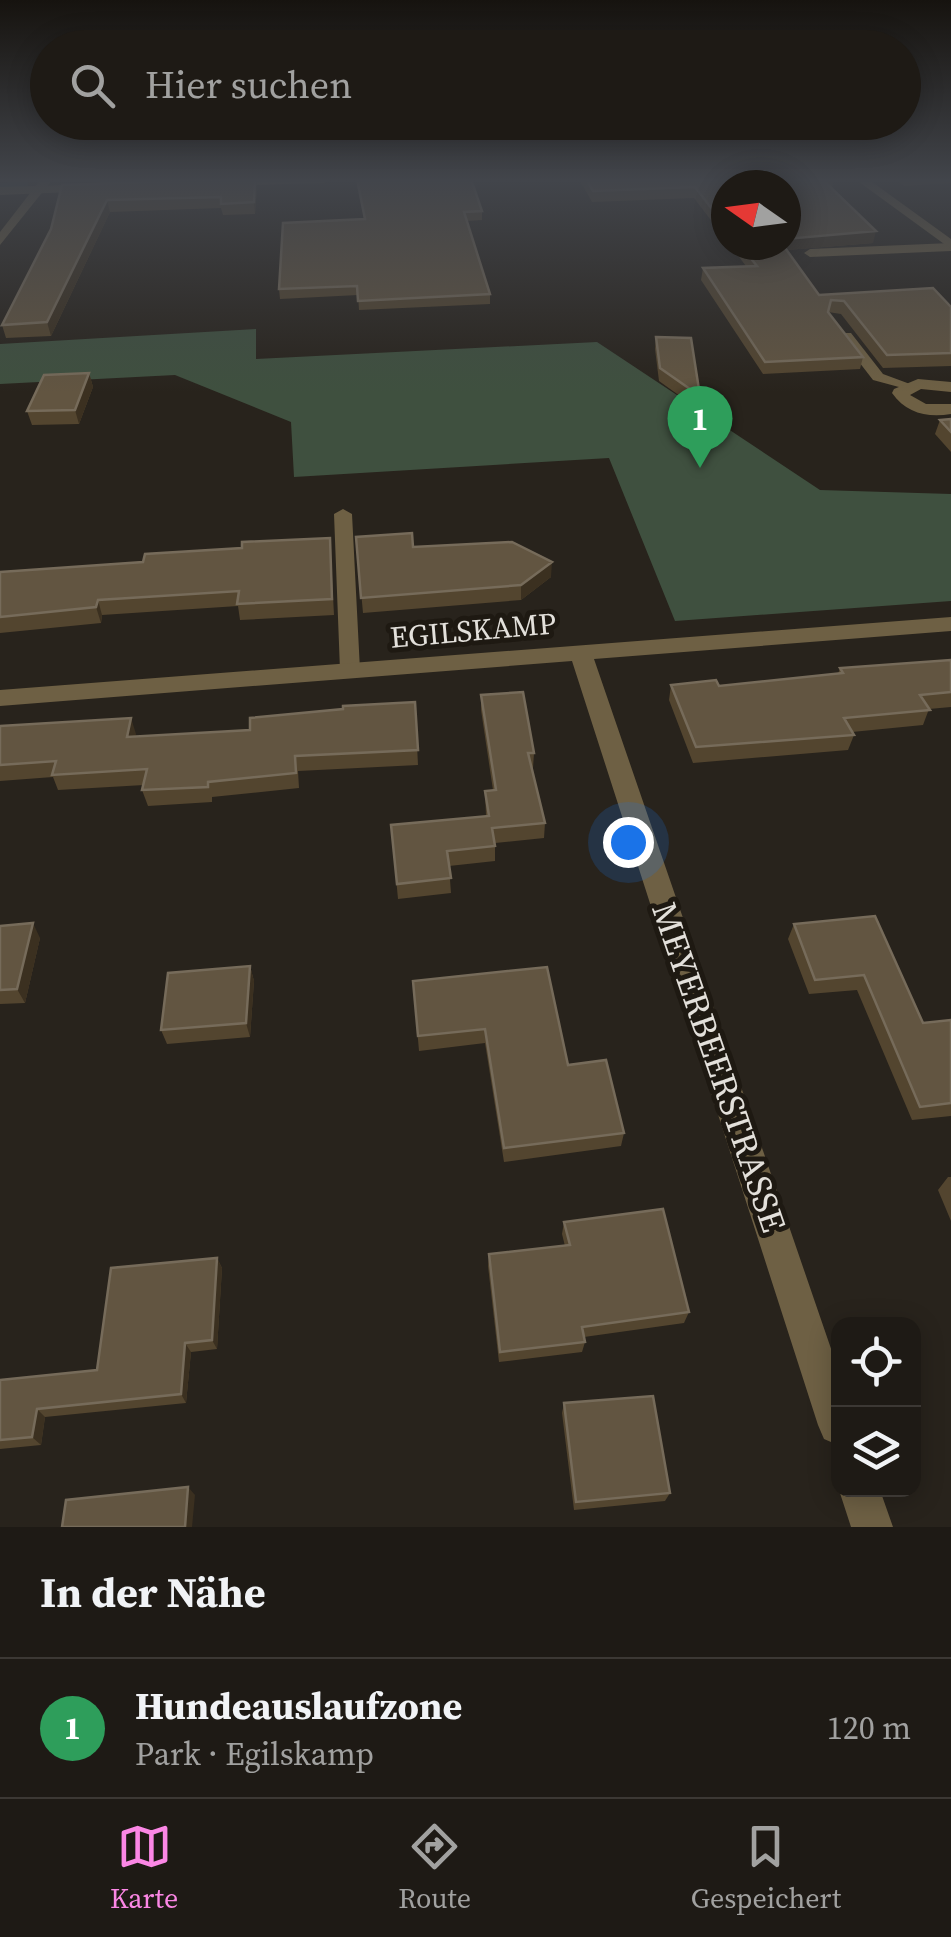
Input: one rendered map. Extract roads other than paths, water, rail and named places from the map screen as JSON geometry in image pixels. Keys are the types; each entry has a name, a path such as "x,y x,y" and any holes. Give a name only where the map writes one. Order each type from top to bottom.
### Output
{"street":[{"path":"951,387 905,387 900,393 906,402 936,411 951,409"},
{"name":"EGILSKAMP","path":"0,698 951,624"},
{"name":"MEYERBEERSTRASSE","path":"580,651 832,1407"},
{"path":"862,1497 872,1527"}],"lane":[{"path":"810,254 876,250"},
{"path":"833,319 878,377 905,387"},
{"path":"344,514 350,670"}],"place":[{"name":"Hundeauslaufzone","path":"700,468"}]}
